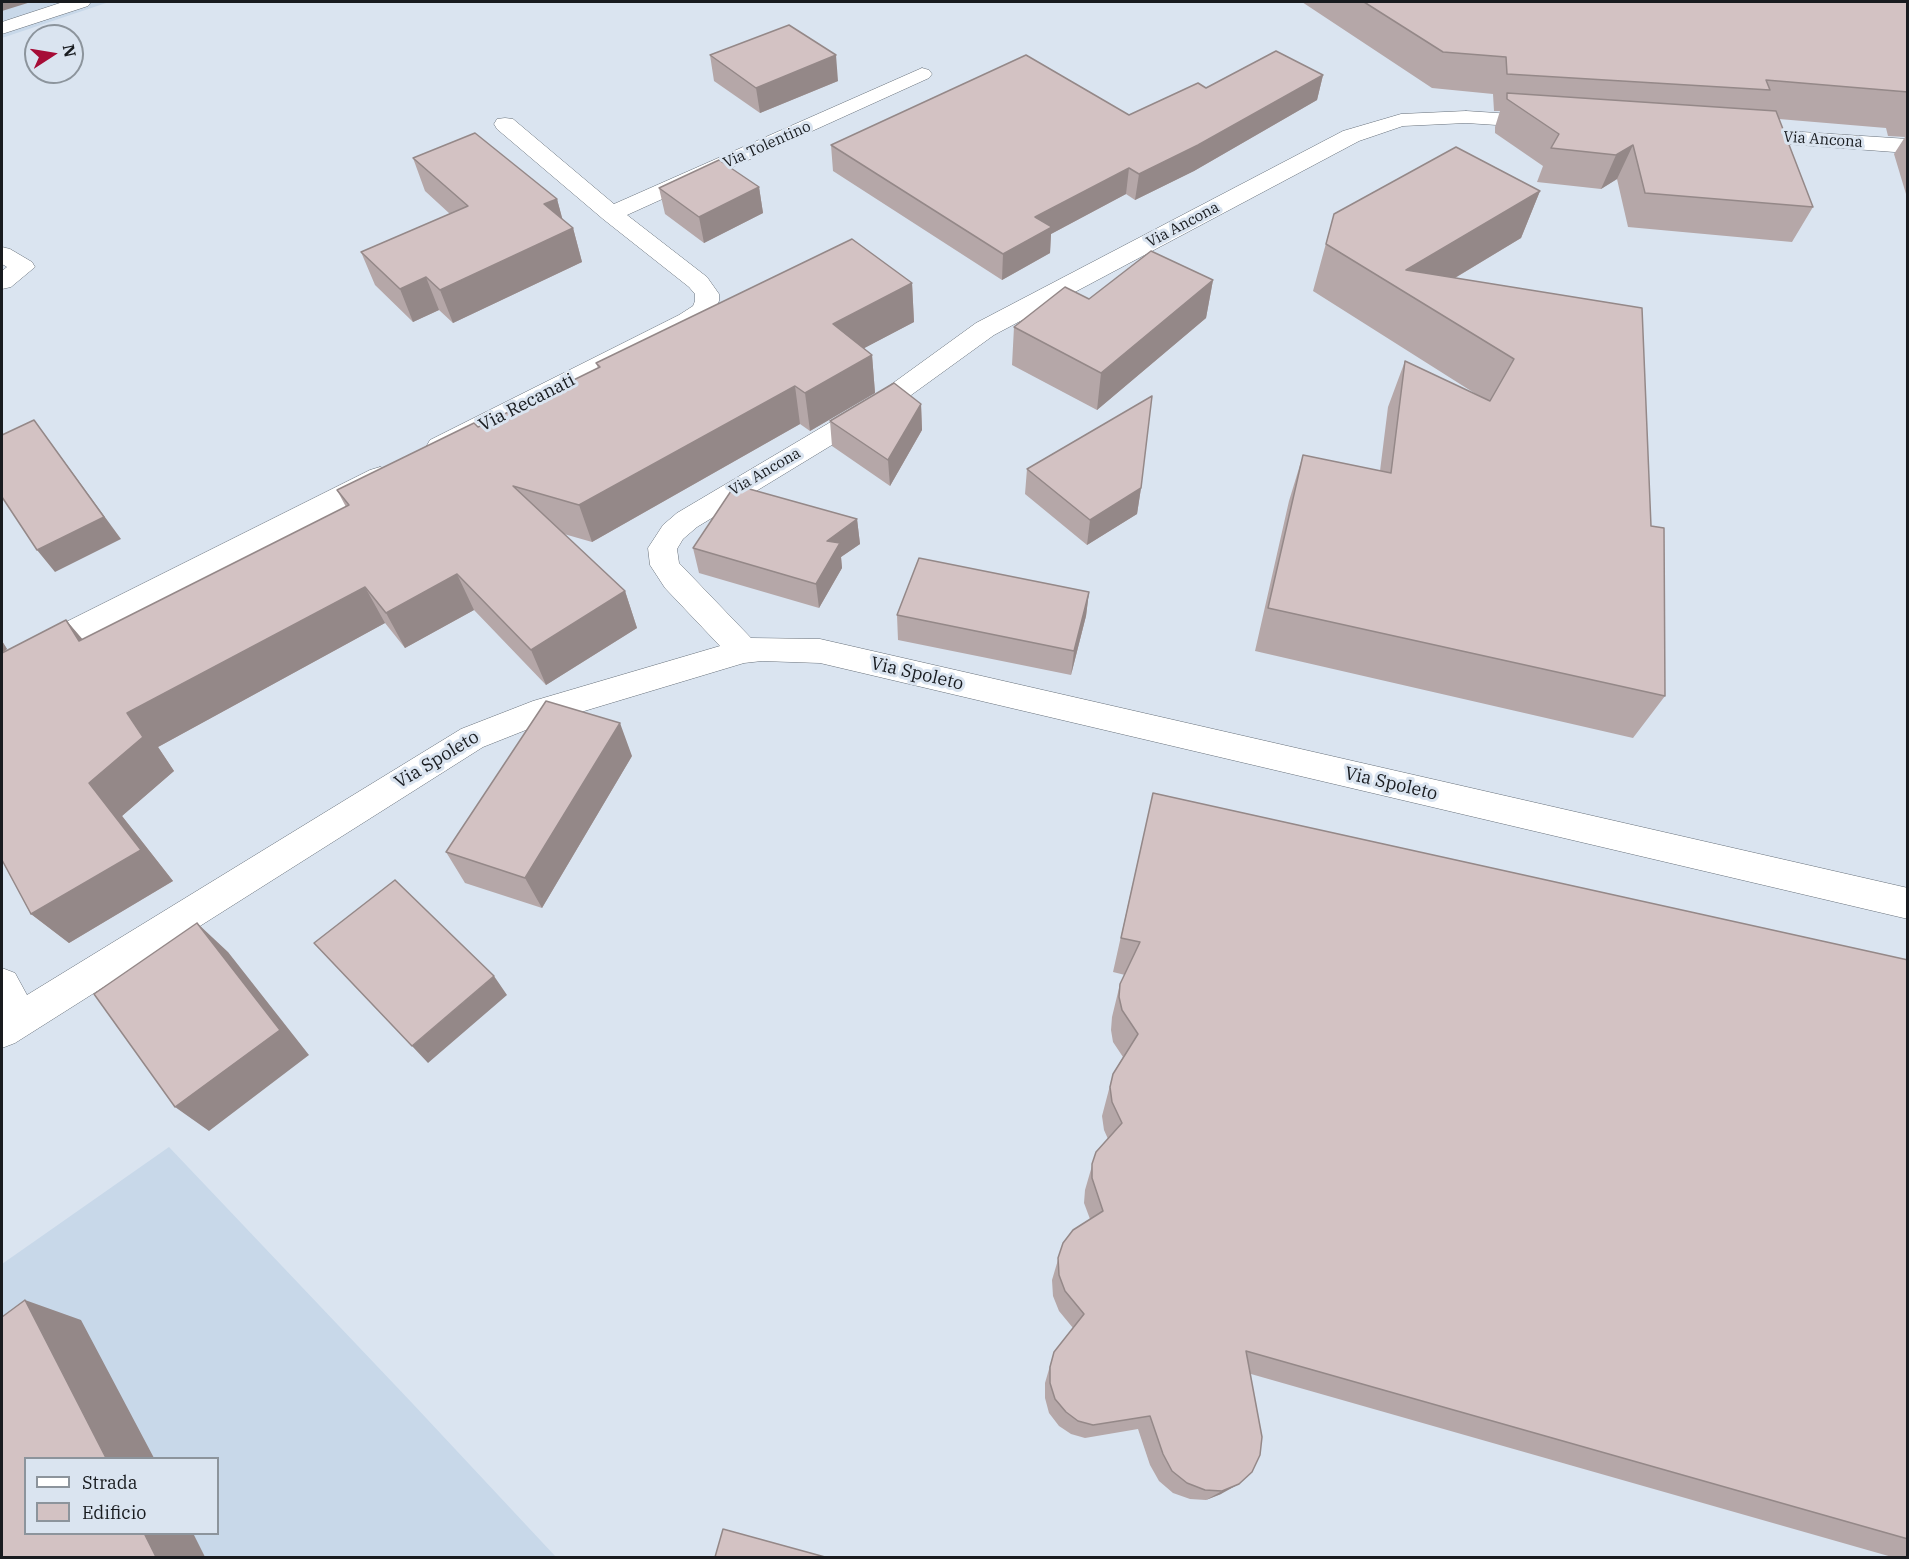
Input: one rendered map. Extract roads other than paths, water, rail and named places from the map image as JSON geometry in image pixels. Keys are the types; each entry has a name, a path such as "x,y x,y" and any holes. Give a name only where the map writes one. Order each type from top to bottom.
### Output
{"street":[{"path":"2,28 81,2"},
{"name":"Via Tolentino","path":"611,214 922,74"},
{"name":"Via Ancona","path":"744,651 669,573 662,556 662,548 666,539 679,526 730,492 840,429 887,399 969,339 1351,136 1377,126 1401,120 1466,117 1571,124"},
{"name":"Via Recanati","path":"2,668 688,321 704,309 707,294 703,287 611,214 505,124"},
{"name":"Via Ancona","path":"1722,134 1908,146"},
{"path":"2,254 23,267 2,282"},
{"name":"Via Spoleto","path":"11,1025 472,738 523,717 744,651 780,648 820,651 1908,904"},
{"path":"2,985 11,1025"}]}
